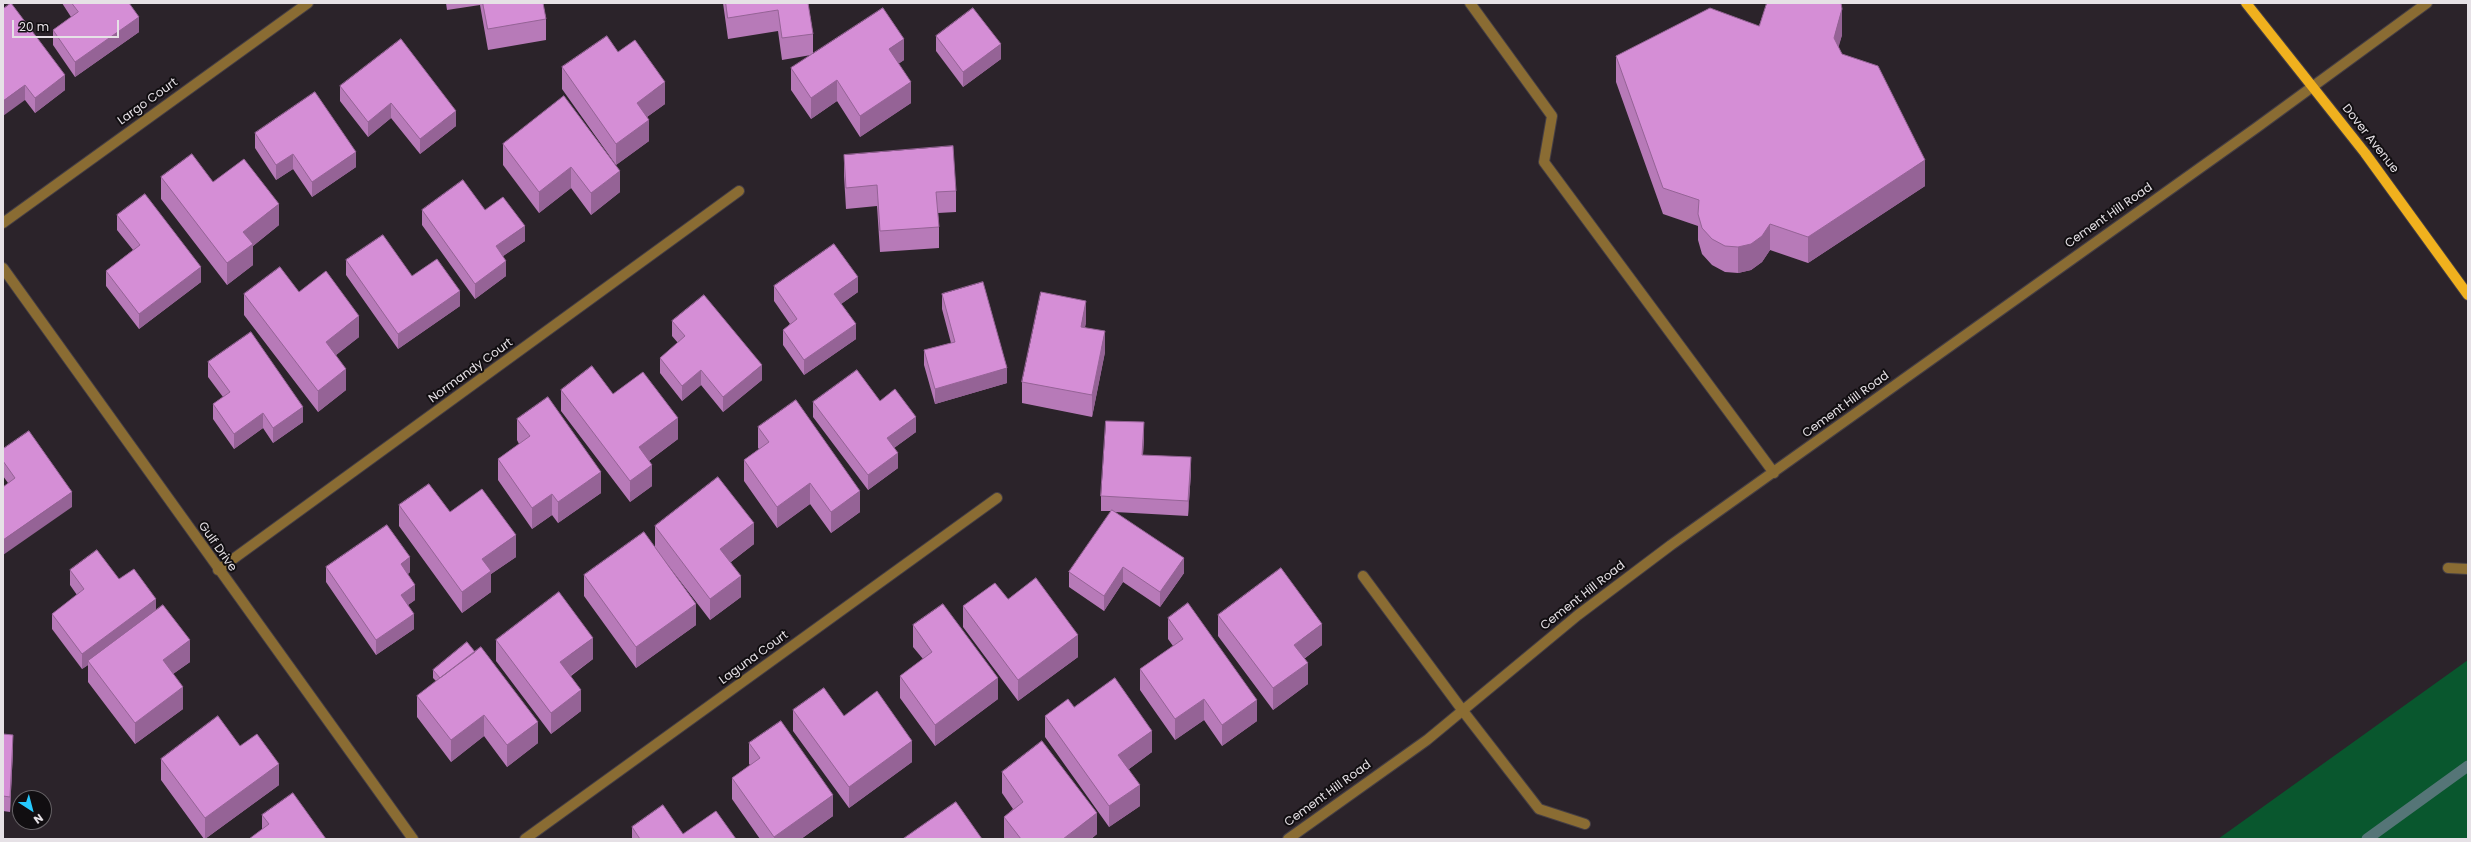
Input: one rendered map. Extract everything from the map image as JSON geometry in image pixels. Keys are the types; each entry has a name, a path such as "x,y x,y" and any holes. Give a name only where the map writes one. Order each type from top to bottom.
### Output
{"main road":[{"name":"Dover Avenue","path":"2246,3 2365,153 2468,296"}],"street":[{"name":"Largo Court","path":"3,223 308,3"},
{"path":"1470,3 1552,116 1544,162 1774,473"},
{"name":"Cement Hill Road","path":"1288,839 1427,740 1578,615 1670,545 1774,473 2427,3"},
{"name":"Normandy Court","path":"218,570 739,191"},
{"name":"Gulf Drive","path":"3,268 218,570 413,839"},
{"name":"Laguna Court","path":"525,839 997,498"},
{"path":"2448,568 2468,569"},
{"path":"1363,576 1463,711 1540,809 1586,824"}],"green space":[{"path":"2468,660 2468,839 2218,839"}],"building":[{"path":"11,3 65,75 35,98 25,85 3,101 3,9"},
{"path":"72,3 129,3 139,17 75,62 53,30 78,12"},
{"path":"483,3 543,3 546,19 488,29"},
{"path":"726,3 808,3 813,34 782,38 778,10 728,18"},
{"path":"1767,3 1841,3 1842,9 1834,38 1842,54 1878,66 1925,160 1808,237 1770,224 1762,236 1751,244 1738,247 1725,246 1712,239 1702,228 1698,214 1699,200 1663,188 1616,56 1710,8 1759,26"},
{"path":"883,8 904,39 889,49 911,82 860,116 837,80 811,98 791,68"},
{"path":"973,8 1001,44 963,72 936,36"},
{"path":"607,36 618,52 635,40 665,82 637,103 649,120 616,144 562,67"},
{"path":"401,39 456,111 420,139 391,103 368,122 340,86"},
{"path":"315,92 356,152 312,182 293,154 276,165 255,133"},
{"path":"564,96 620,171 591,193 571,167 539,192 503,144"},
{"path":"953,146 956,191 936,192 939,227 880,231 877,185 846,188 844,155"},
{"path":"192,154 213,182 244,159 279,204 243,232 253,244 227,263 161,177"},
{"path":"463,180 485,210 503,197 525,226 496,246 506,261 475,284 422,210"},
{"path":"145,194 201,267 139,314 106,271 140,245 117,215"},
{"path":"383,235 412,276 437,259 460,291 398,334 346,260"},
{"path":"834,244 858,277 834,294 856,324 804,360 783,330 797,319 774,286"},
{"path":"280,267 299,292 326,271 359,316 326,342 346,369 318,391 244,294"},
{"path":"983,282 1007,368 935,389 924,350 955,342 942,294"},
{"path":"1041,292 1086,301 1081,327 1105,331 1092,395 1022,382"},
{"path":"704,295 762,365 723,397 701,370 682,386 660,358 685,336 672,321"},
{"path":"251,332 303,407 273,428 263,413 234,434 213,404 230,392 208,362"},
{"path":"592,366 613,394 643,372 678,418 639,447 652,465 630,481 561,390"},
{"path":"857,370 880,401 895,389 916,417 887,438 898,453 868,475 813,402"},
{"path":"548,397 601,472 558,502 552,494 532,508 498,459 530,436 517,419"},
{"path":"796,400 860,491 831,512 810,483 777,507 744,460 769,442 758,427"},
{"path":"1106,421 1144,422 1142,455 1191,457 1188,501 1101,496"},
{"path":"29,431 72,492 3,540 3,487 15,478 3,461 3,449"},
{"path":"718,477 754,523 720,549 741,576 710,599 655,526"},
{"path":"429,484 450,512 482,489 516,535 482,559 491,571 462,592 399,505"},
{"path":"1112,510 1184,558 1160,592 1123,567 1104,596 1069,572"},
{"path":"387,525 410,557 401,564 415,585 401,595 414,614 376,640 326,567"},
{"path":"644,532 696,604 636,647 584,575"},
{"path":"97,550 119,579 134,569 156,599 82,654 52,614 84,589 70,570"},
{"path":"1281,568 1322,624 1294,645 1308,663 1273,688 1218,615"},
{"path":"1036,578 1078,635 1018,680 963,606 995,583 1008,599"},
{"path":"559,592 593,638 560,662 581,690 551,713 496,640"},
{"path":"1188,603 1257,700 1222,725 1204,699 1175,719 1140,669 1183,639 1168,618"},
{"path":"943,604 998,678 935,725 900,676 932,652 913,625"},
{"path":"163,605 190,640 163,660 183,687 135,723 88,661"},
{"path":"467,642 475,652 440,678 433,670"},
{"path":"481,647 538,722 507,745 484,715 451,740 417,696"},
{"path":"1115,678 1152,731 1118,755 1140,785 1109,806 1045,716 1068,699 1074,707"},
{"path":"824,688 844,716 877,691 912,741 849,787 793,710"},
{"path":"218,716 240,746 257,734 279,764 205,818 161,759"},
{"path":"781,721 833,795 774,837 732,778 760,758 749,743"},
{"path":"3,734 13,735 10,797 3,796"},
{"path":"1042,741 1097,813 1063,839 1021,839 1004,817 1023,802 1002,772"},
{"path":"293,793 326,839 249,839 269,824 262,815"},
{"path":"956,802 982,839 903,839"},
{"path":"663,805 683,834 716,811 736,839 640,839 632,827"}],"waterway":[{"path":"2367,839 2468,766"}]}
